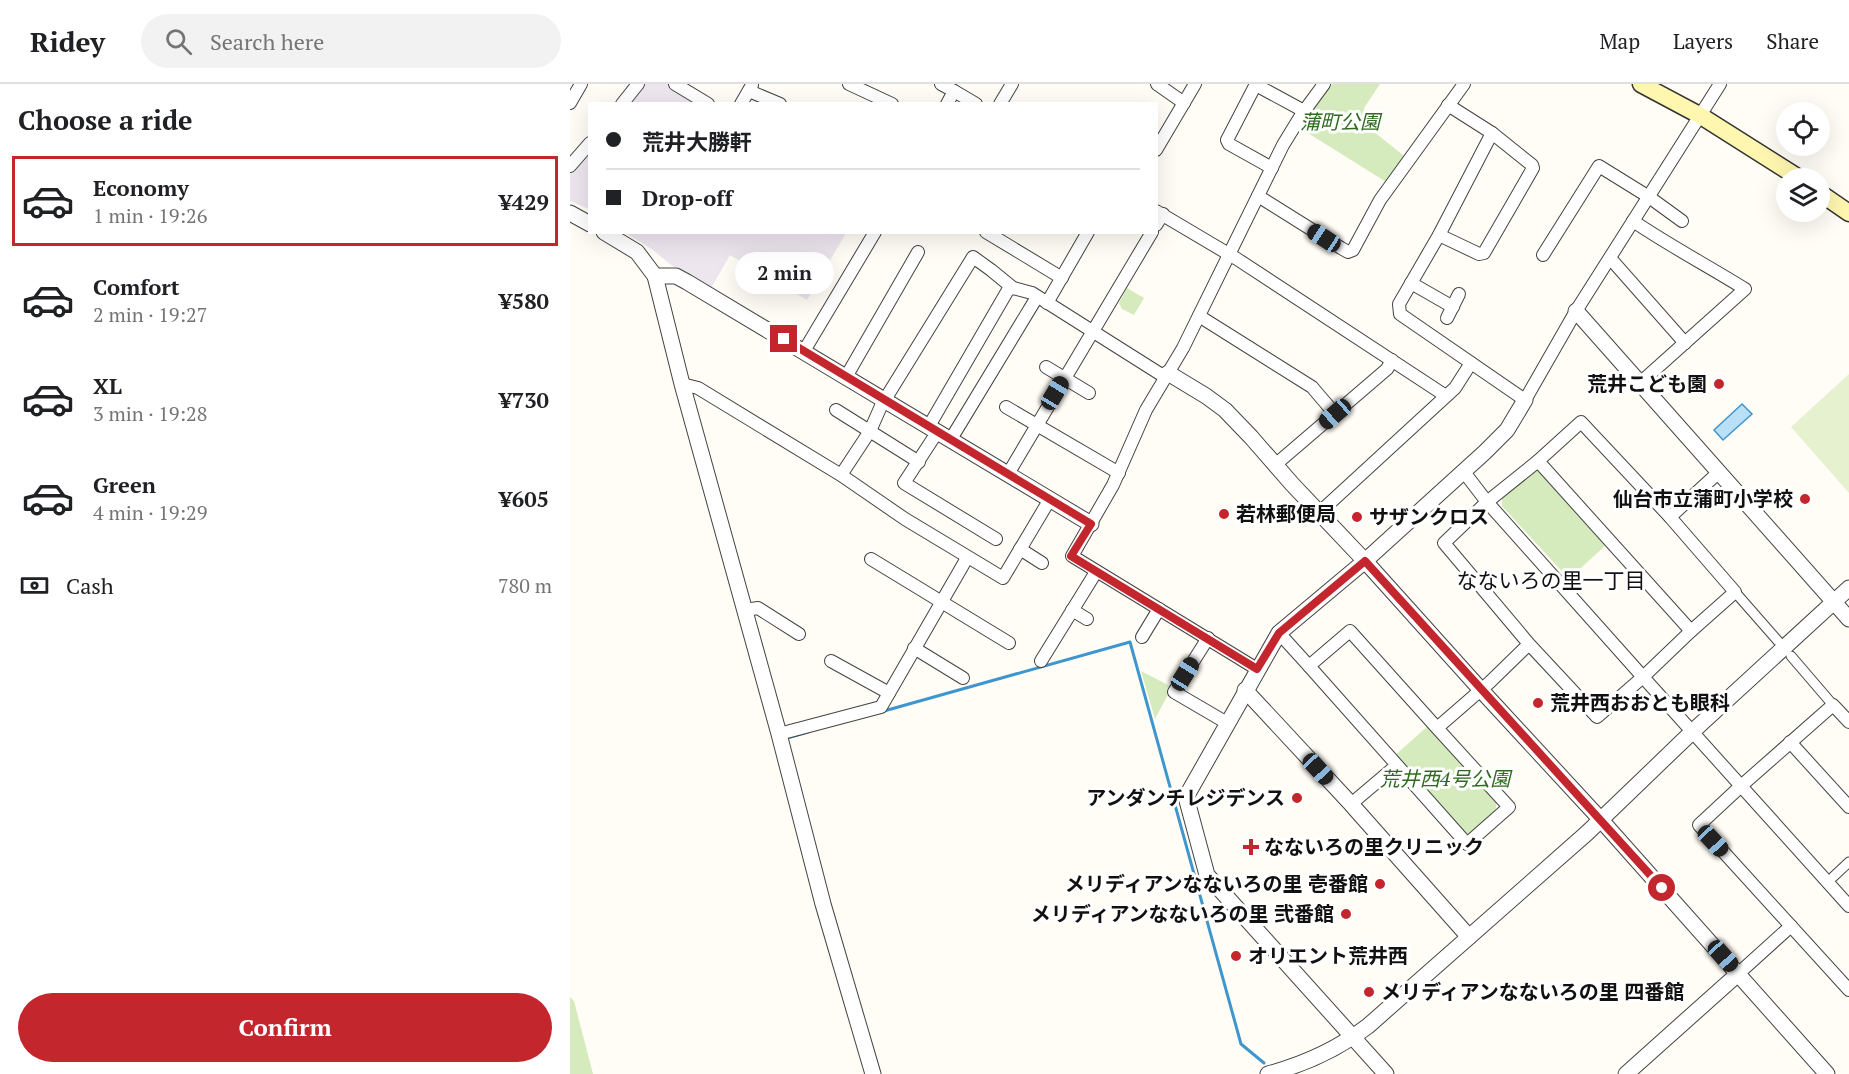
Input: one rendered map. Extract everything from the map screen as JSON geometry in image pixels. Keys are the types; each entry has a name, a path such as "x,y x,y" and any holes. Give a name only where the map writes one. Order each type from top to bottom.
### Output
{"main road":[{"path":"1641,84 1701,116 1783,168"},
{"path":"1830,200 1849,213"}],"street":[{"path":"570,103 581,84"},
{"path":"624,102 638,84"},
{"path":"675,84 705,102"},
{"path":"849,84 888,102"},
{"path":"941,84 972,102"},
{"path":"1001,102 1012,84"},
{"path":"1157,84 1184,103"},
{"path":"1158,147 1195,84"},
{"path":"1257,669 1071,556 1119,473 1146,410 1183,348 1283,145 1324,84"},
{"path":"1258,196 1348,252 1353,250 1380,200 1464,84"},
{"path":"1386,1074 1207,875 1186,797 1279,633 1365,561 1507,430 1576,311 1720,84"},
{"path":"1272,168 1228,144 1227,140 1256,85 1304,111"},
{"path":"742,102 751,87 777,102"},
{"path":"947,102 954,91"},
{"path":"1438,235 1479,254 1484,253 1533,168 1492,133 1448,105"},
{"path":"1492,133 1399,304 1400,314 1525,400"},
{"path":"570,166 588,145"},
{"path":"1543,255 1599,166 1682,221"},
{"path":"570,213 588,223"},
{"path":"1159,217 1229,255 1446,396"},
{"path":"1633,221 1671,247 1697,259 1745,289 1640,383"},
{"path":"607,234 638,252 655,276 682,384 751,610 779,734 823,904 873,1074"},
{"path":"804,351 873,234"},
{"path":"989,234 1062,278"},
{"path":"951,440 1042,300 1062,278 1086,234"},
{"path":"1008,474 1151,234"},
{"path":"846,377 918,252"},
{"path":"841,475 870,431 885,400 973,257 1013,288 1024,290 1042,300 1166,375 1206,396 1225,410 1365,561 1480,690 1601,820 1827,1074"},
{"path":"1610,258 1685,343"},
{"path":"655,276 676,276 1091,524"},
{"path":"1411,283 1450,313 1459,294"},
{"path":"996,539 904,483 919,462 934,429 1008,291 1013,288"},
{"path":"1576,311 1849,619"},
{"path":"1199,315 1312,387 1335,414"},
{"path":"1275,465 1387,369 1392,360"},
{"path":"1319,513 1455,388 1471,363"},
{"path":"1046,367 1089,393"},
{"path":"682,384 698,388 1003,578 1050,499"},
{"path":"1006,406 1119,473"},
{"path":"836,410 919,462"},
{"path":"1735,592 1597,717 1529,644 1444,543 1487,502 1538,461 1581,422 1670,517 1778,641"},
{"path":"1538,461 1692,631"},
{"path":"1464,472 1487,502 1849,906"},
{"path":"1670,517 1719,472"},
{"path":"1020,549 1042,563"},
{"path":"779,734 881,707 940,602 968,558"},
{"path":"871,559 1009,644"},
{"path":"1041,661 1096,572"},
{"path":"1268,1074 1318,1056 1368,1026 1601,820 1692,732 1849,588"},
{"path":"1142,637 1159,609"},
{"path":"751,610 800,634"},
{"path":"1072,610 1087,619"},
{"path":"1279,633 1467,844 1509,807 1350,631 1309,666"},
{"path":"1208,638 1174,692 1227,723"},
{"path":"1437,728 1529,644"},
{"path":"914,648 963,678"},
{"path":"1791,656 1849,722"},
{"path":"831,661 889,693"},
{"path":"1245,690 1351,804 1469,937"},
{"path":"1833,705 1699,825 1849,990"},
{"path":"1790,742 1849,807"},
{"path":"1351,804 1396,766"},
{"path":"1833,877 1849,862"},
{"path":"1626,1074 1791,926"}],"shaded area":[{"path":"641,84 670,84 700,102 627,102"},
{"path":"588,148 588,209 570,201 570,170"},
{"path":"628,234 845,234 807,300 730,255 711,288 671,265"}],"green space":[{"name":"蒲町公園","path":"1332,84 1380,84 1364,108 1368,127 1409,160 1391,185 1303,130"},
{"path":"1127,288 1144,298 1134,315 1122,309 1119,303"},
{"path":"1849,374 1849,493 1791,427"},
{"path":"1539,468 1607,544 1569,579 1502,506 1502,497 1534,469"},
{"path":"1141,671 1172,687 1155,719"},
{"name":"荒井西4号公園","path":"1428,726 1496,801 1496,811 1470,834 1464,833 1393,757"},
{"path":"570,997 574,1001 593,1074 570,1074"}],"water":[{"path":"1742,404 1752,414 1723,440 1714,430"}],"waterway":[{"path":"884,711 1130,642 1241,1044 1264,1063"},
{"path":"787,738 808,732"}],"place":[{"name":"荒井こども園","path":"1719,384"},
{"name":"仙台市立蒲町小学校","path":"1805,499"},
{"name":"若林郵便局","path":"1224,514"},
{"name":"サザンクロス","path":"1357,517"},
{"name":"荒井西おおとも眼科","path":"1538,703"},
{"name":"アンダンチレジデンス","path":"1297,798"},
{"name":"なないろの里クリニック","path":"1251,847"},
{"name":"メリディアンなないろの里 壱番館","path":"1380,884"},
{"name":"メリディアンなないろの里 弐番館","path":"1346,914"},
{"name":"オリエント荒井西","path":"1236,956"},
{"name":"メリディアンなないろの里 四番館","path":"1369,992"}],"district":[{"name":"なないろの里一丁目","path":"1551,581"}],"route":[{"path":"784,339 1091,524 1071,556 1257,669 1279,633 1365,561 1662,888"}]}
